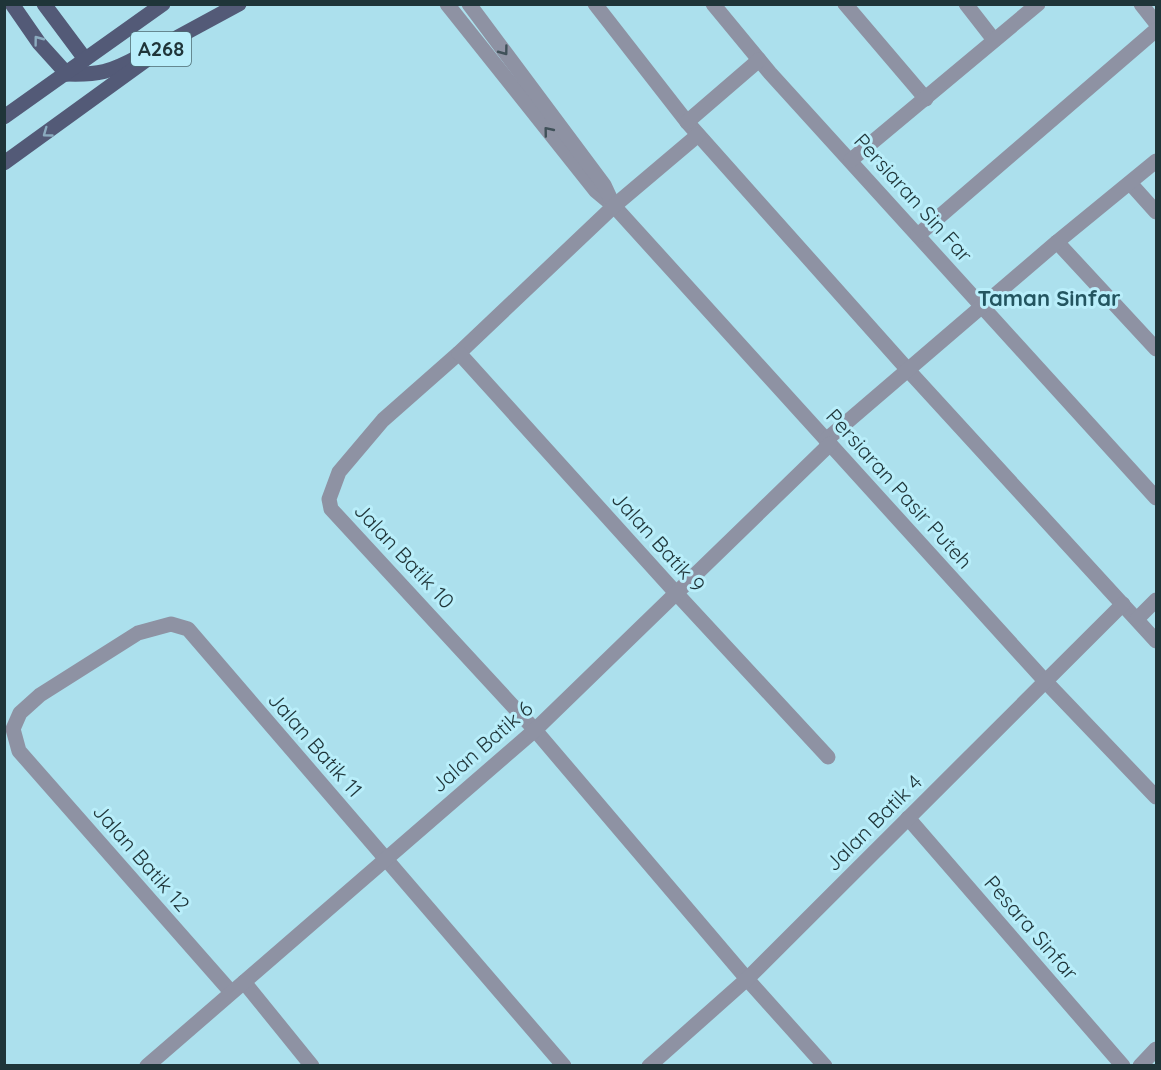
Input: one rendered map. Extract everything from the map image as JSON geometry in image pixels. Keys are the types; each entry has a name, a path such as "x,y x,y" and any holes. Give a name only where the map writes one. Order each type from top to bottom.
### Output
{"main road":[{"path":"12,4 39,43 67,74"},
{"path":"44,4 86,67 89,102"},
{"name":"A268","path":"4,117 67,74 86,67 163,4"},
{"name":"A268","path":"4,163 178,37 238,4"},
{"path":"86,67 106,72 178,37"}],"street":[{"name":"Persiaran Pasir Puteh","path":"447,4 596,191 614,206 1046,681 1156,797"},
{"name":"Persiaran Pasir Puteh","path":"469,4 604,184 614,206"},
{"path":"595,4 698,135 908,370 1156,640"},
{"name":"Persiaran Sin Far","path":"713,4 759,60 1156,498"},
{"path":"845,4 926,99"},
{"path":"966,4 994,40"},
{"path":"851,160 1038,4"},
{"path":"1141,4 1156,23"},
{"path":"918,235 1156,30"},
{"path":"687,122 759,60"},
{"name":"Jalan Batik 10","path":"698,135 614,206 459,353 383,420 339,472 329,499 331,509 535,730 747,979 825,1065"},
{"name":"Jalan Batik 6","path":"147,1065 535,730 828,442 908,370 1156,161"},
{"path":"1130,183 1156,212"},
{"path":"1057,243 1156,349"},
{"name":"Jalan Batik 9","path":"459,353 828,757"},
{"path":"1137,619 1156,600"},
{"name":"Jalan Batik 4","path":"649,1065 747,979 1123,604"},
{"name":"Jalan Batik 11","path":"18,751 13,729 20,713 40,695 138,633 171,624 188,629 564,1065"},
{"name":"Jalan Batik 12","path":"18,751 231,992"},
{"name":"Pesara Sinfar","path":"908,818 1123,1065"},
{"path":"244,982 312,1065"},
{"path":"1140,1065 1156,1049"}],"district":[{"name":"Taman Sinfar","path":"1049,298"}]}
